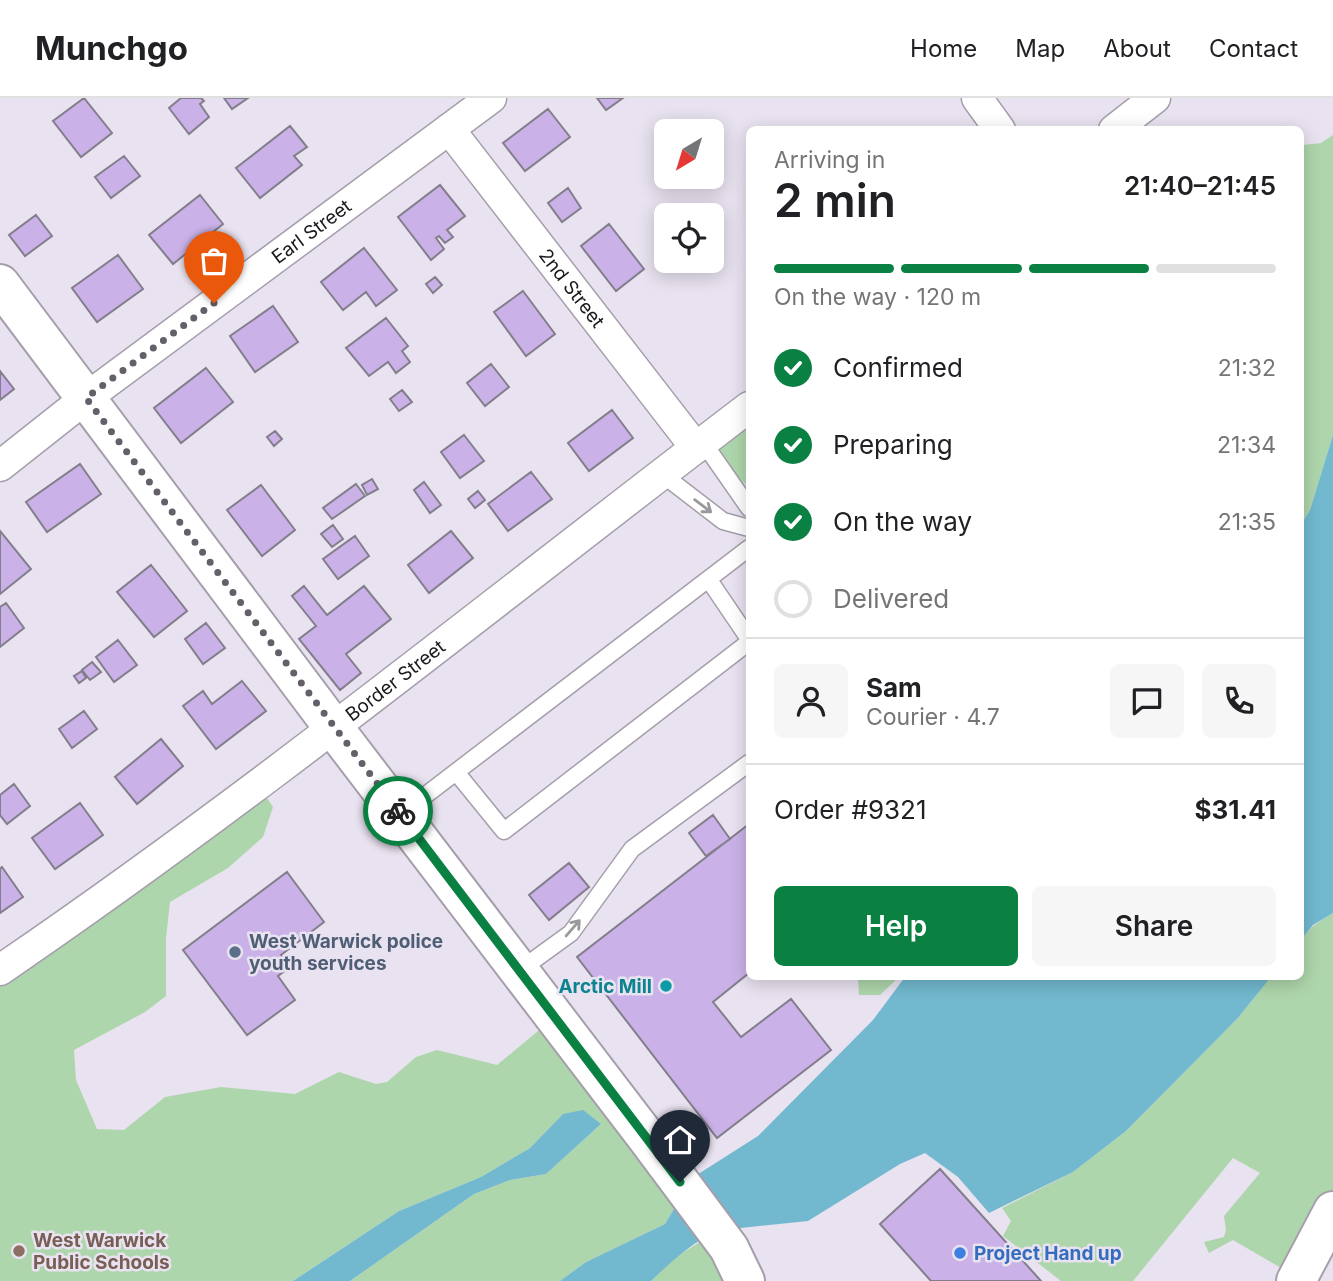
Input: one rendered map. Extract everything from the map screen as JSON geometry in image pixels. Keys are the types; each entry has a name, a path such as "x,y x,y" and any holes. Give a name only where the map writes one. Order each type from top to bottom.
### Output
{"street":[{"name":"Earl Street","path":"0,466 86,398 491,98"},
{"path":"976,98 997,126"},
{"path":"1119,126 1155,98"},
{"name":"2nd Street","path":"449,129 699,445"},
{"path":"0,284 647,1138 737,1265"},
{"name":"Border Street","path":"0,970 83,914 333,727 746,409"},
{"path":"1296,1281 1330,1222"}],"lane":[{"path":"699,445 746,504"},
{"path":"662,474 723,521 746,527"},
{"path":"400,815 746,550"},
{"path":"709,580 746,636"},
{"path":"456,772 503,831 746,643"},
{"path":"520,970 571,933 632,849 746,765"}],"green space":[{"path":"1333,135 1333,435 1310,510 1304,520 1304,145 1321,143"},
{"path":"746,414 746,485 709,445"},
{"path":"254,779 273,807 263,837 228,868 170,902 166,938 166,996 145,1012 74,1050 76,1080 97,1129 124,1130 165,1097 221,1087 295,1094 339,1072 376,1084 387,1082 416,1057 437,1050 497,1065 561,1012 685,1189 665,1224 586,1262 560,1281 350,1281 474,1194 510,1180 546,1174 601,1124 563,1114 530,1148 481,1177 399,1211 293,1281 0,1281 0,972"},
{"path":"1333,913 1333,1210 1295,1276 1233,1240 1209,1253 1204,1242 1224,1237 1224,1216 1260,1173 1233,1158 1133,1281 1061,1281 1003,1236 1011,1221 1002,1208 1073,1172 1126,1131 1237,1019 1269,980 1304,980 1304,936 1313,926"},
{"path":"858,980 896,980 880,995 859,995"},
{"path":"722,1228 762,1281 651,1281 676,1257"}],"water":[{"path":"1333,435 1333,913 1313,925 1304,936 1304,520 1310,510"},
{"path":"903,980 1269,980 1237,1019 1126,1131 1073,1172 989,1213 958,1177 925,1153 900,1164 808,1221 721,1230 711,1234 688,1248 651,1281 560,1281 586,1262 665,1224 692,1178 758,1136 873,1020"},
{"path":"583,1110 601,1124 546,1174 510,1180 474,1194 350,1281 293,1281 399,1211 481,1177 530,1148 563,1114"}],"building":[{"path":"84,98 112,133 81,157 53,121"},
{"path":"181,98 201,98 204,101 200,104 209,117 189,134 169,108"},
{"path":"224,98 248,98 232,109"},
{"path":"597,98 623,98 606,110"},
{"path":"548,109 570,137 525,171 503,143"},
{"path":"290,126 307,147 294,156 302,165 260,198 236,168"},
{"path":"124,156 140,176 111,198 95,177"},
{"path":"440,185 465,216 447,230 453,237 445,243 439,236 436,238 444,249 431,260 398,217"},
{"path":"568,188 581,208 562,222 548,203"},
{"path":"200,195 223,224 173,264 149,235"},
{"path":"36,215 52,236 25,256 9,235"},
{"path":"609,224 644,269 616,291 581,246"},
{"path":"364,248 397,290 376,306 366,292 343,310 321,282"},
{"path":"118,255 143,289 97,322 72,288"},
{"path":"435,277 442,285 433,293 426,284"},
{"path":"523,291 555,334 526,356 494,312"},
{"path":"273,306 298,342 255,372 230,336"},
{"path":"386,318 408,346 402,351 410,362 396,373 388,362 369,376 346,348"},
{"path":"491,364 509,387 485,406 467,383"},
{"path":"206,368 233,402 181,443 154,408"},
{"path":"0,371 14,389 0,400"},
{"path":"402,390 412,402 399,411 390,399"},
{"path":"612,410 633,438 589,471 568,443"},
{"path":"275,431 282,439 274,446 267,437"},
{"path":"464,435 484,461 460,478 441,452"},
{"path":"80,464 101,494 47,532 26,502"},
{"path":"531,472 552,499 508,531 488,504"},
{"path":"372,479 378,489 367,495 362,485"},
{"path":"424,482 441,505 430,513 414,490"},
{"path":"356,484 365,496 332,519 323,508"},
{"path":"261,485 295,530 262,556 227,510"},
{"path":"478,491 485,500 475,508 468,499"},
{"path":"333,525 343,539 332,547 321,534"},
{"path":"0,531 31,569 0,594"},
{"path":"451,531 473,558 429,593 408,565"},
{"path":"355,536 369,556 338,579 323,559"},
{"path":"151,565 187,611 154,637 117,592"},
{"path":"304,586 327,615 364,586 391,619 346,654 361,673 340,690 299,639 316,626 292,596"},
{"path":"6,603 24,628 0,647 0,607"},
{"path":"206,623 225,648 203,664 185,639"},
{"path":"118,640 137,665 114,682 96,657"},
{"path":"92,662 101,672 90,680 82,670"},
{"path":"82,671 86,678 79,683 74,676"},
{"path":"242,681 266,711 216,749 183,706 203,691 212,704"},
{"path":"84,711 97,729 72,748 59,729"},
{"path":"161,739 183,766 137,804 115,777"},
{"path":"14,784 30,806 7,824 0,815 0,795"},
{"path":"80,803 103,835 55,869 32,838"},
{"path":"713,815 730,839 706,856 689,833"},
{"name":"Arctic Mill","path":"746,826 746,975 713,1002 741,1037 791,999 831,1050 717,1138 577,957"},
{"path":"569,863 589,887 549,920 529,895"},
{"path":"2,867 23,897 0,913 0,869"},
{"name":"West Warwick police youth services","path":"287,872 324,922 281,955 290,967 278,976 295,1000 247,1035 183,950"},
{"name":"Project Hand up","path":"940,1169 1041,1281 931,1281 880,1224"}],"way so far":[{"path":"214,303 86,398 398,811"}],"place":[{"name":"West Warwick police youth services","path":"235,952"},
{"name":"Arctic Mill","path":"666,986"},
{"name":"West Warwick Public Schools","path":"19,1251"},
{"name":"Project Hand up","path":"960,1253"}],"route":[{"path":"398,811 680,1182"}]}
